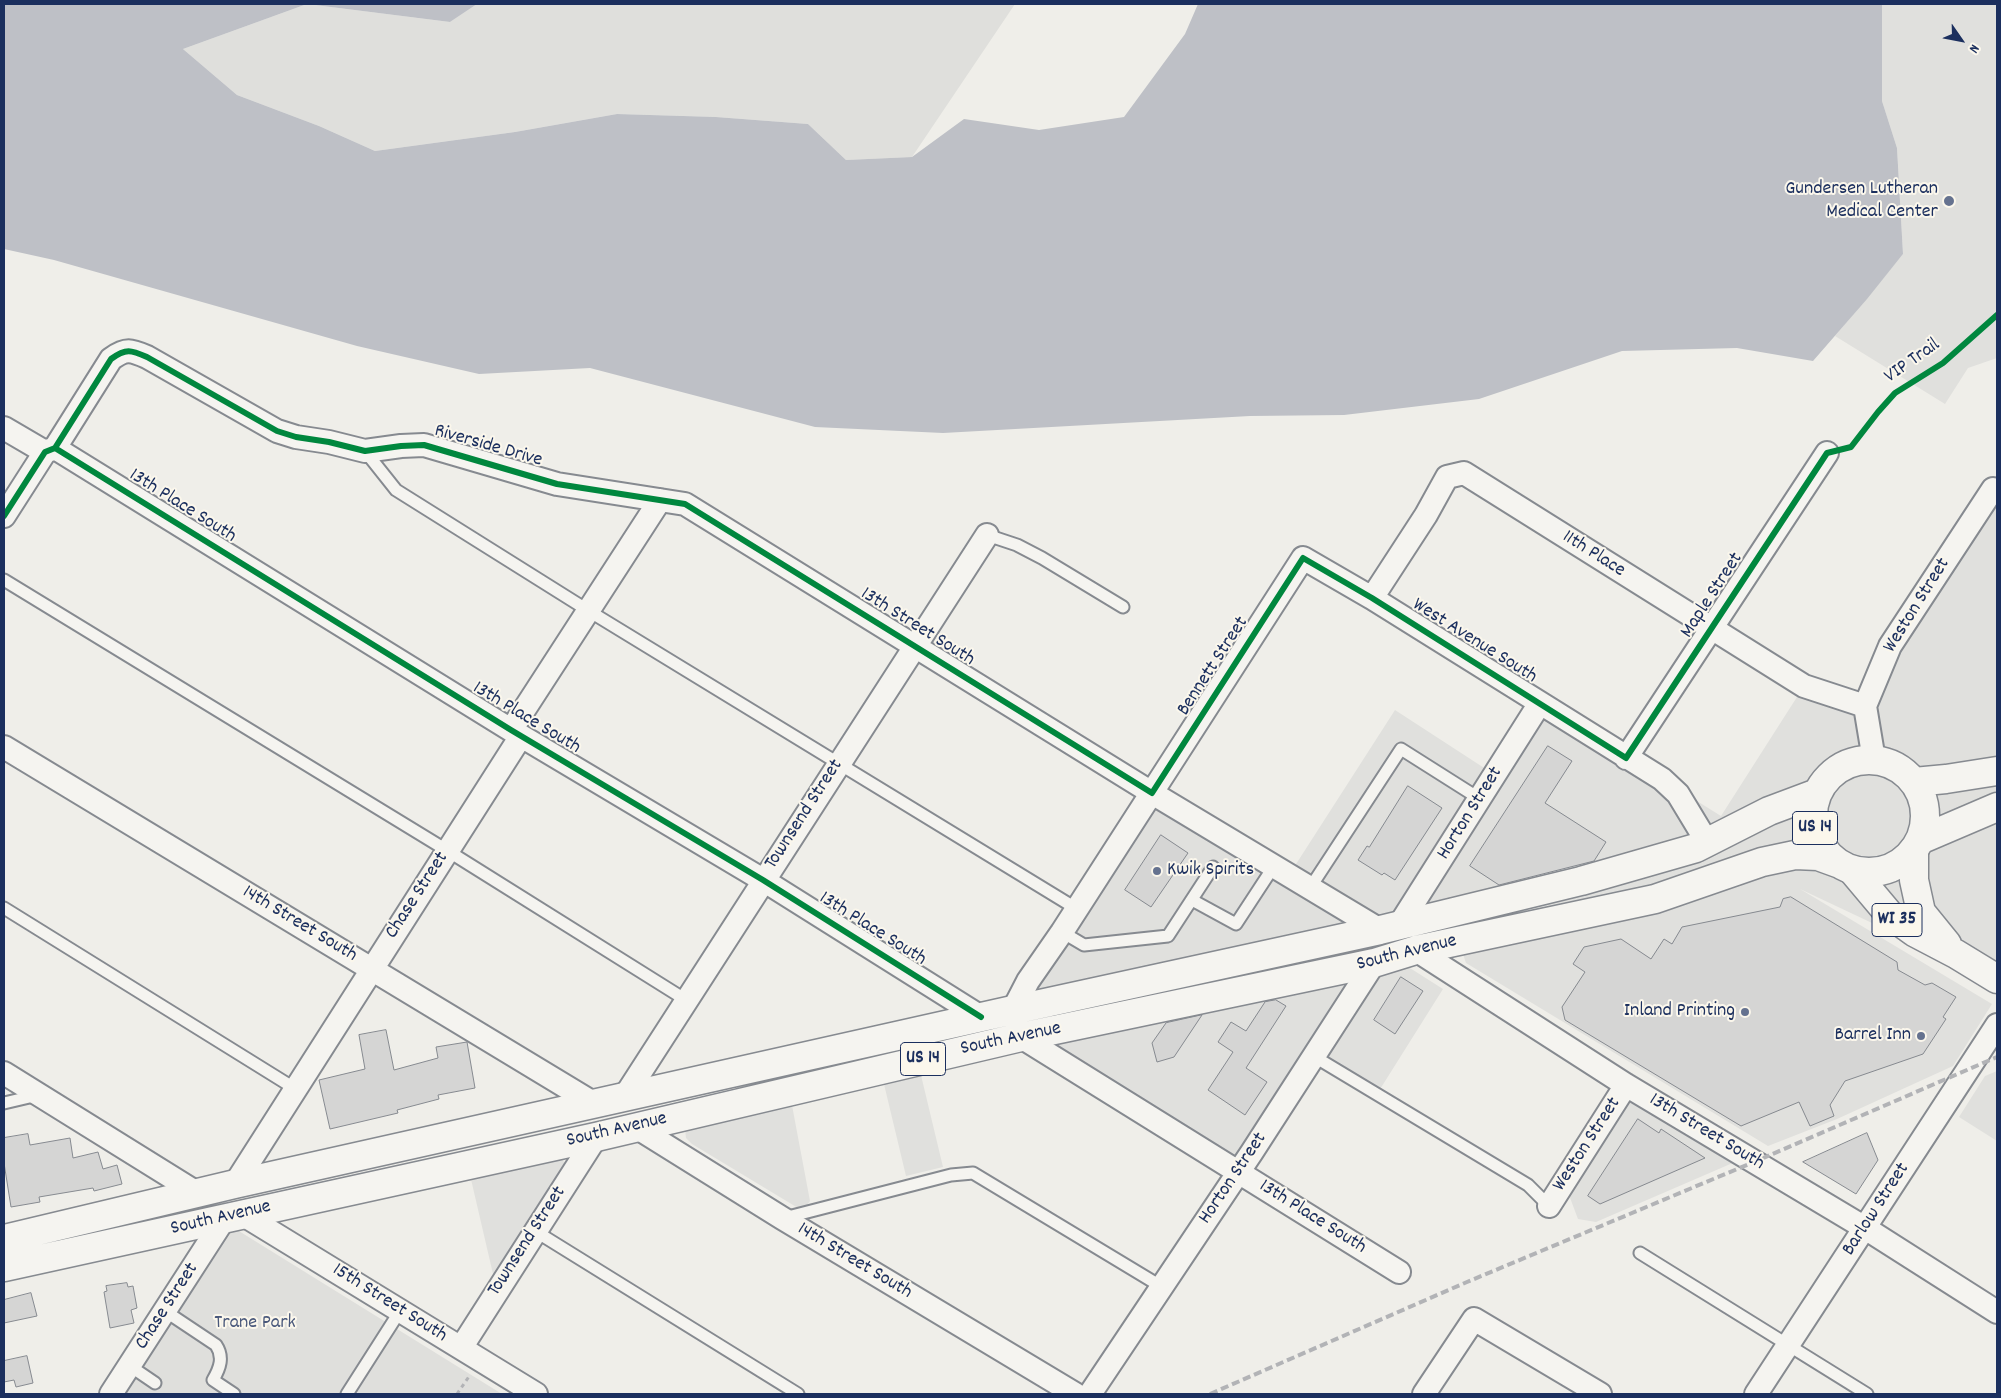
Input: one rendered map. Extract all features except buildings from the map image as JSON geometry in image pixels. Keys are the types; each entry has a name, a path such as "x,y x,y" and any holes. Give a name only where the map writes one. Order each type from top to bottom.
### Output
{"main road":[{"name":"South Avenue","path":"4,1239 235,1184 625,1096 1390,927 1581,881 1696,848 1769,810 1817,792 1834,772 1846,765 1860,761 1874,760 1888,763 1901,769 1914,782 1924,804 1924,828 1917,845"},
{"path":"1914,782 1997,771"},
{"name":"US 14","path":"1817,792 1814,824 1818,838 1831,857 1846,867"},
{"name":"South Avenue","path":"4,1267 596,1137 1021,1037 1374,962 1416,950 1655,899 1762,862 1795,855 1818,856 1846,867 1874,872 1897,864 1917,845 1997,807"},
{"name":"WI 35","path":"1917,845 1914,880 1921,912 1956,954"},
{"name":"WI 35","path":"1846,867 1889,914 1914,932 1956,954 1997,979"}],"street":[{"name":"Riverside Drive","path":"50,450 111,359 120,353 131,350 147,356 277,431 365,451 424,445 557,484 660,500"},
{"name":"13th Place South","path":"4,428 50,450 763,880 981,1017"},
{"path":"4,516 50,450"},
{"name":"Maple Street","path":"1626,758 1827,453"},
{"name":"11th Place","path":"1372,598 1426,515 1447,477 1464,473 1804,686 1865,706"},
{"name":"Weston Street","path":"1865,706 1890,646 1995,489"},
{"name":"Chase Street","path":"235,1184 294,1088 448,851 516,732 589,611 660,500"},
{"name":"13th Street South","path":"660,500 685,504 1152,793 1310,888 1390,927"},
{"name":"Townsend Street","path":"625,1096 987,536"},
{"name":"West Avenue South","path":"1303,558 1372,598 1662,779 1678,794 1707,842"},
{"name":"Bennett Street","path":"1012,1010 1028,981 1077,909 1303,558"},
{"name":"Horton Street","path":"1390,927 1480,799 1540,703"},
{"path":"1865,706 1874,760"},
{"name":"14th Street South","path":"4,747 594,1103"},
{"name":"13th Street South","path":"1416,950 1626,1085 1865,1228 1997,1312"},
{"name":"Horton Street","path":"1090,1394 1315,1057 1374,962"},
{"name":"Barlow Street","path":"1756,1394 1997,1025"},
{"name":"13th Place South","path":"1021,1037 1399,1272"},
{"path":"4,1073 197,1193"},
{"name":"Weston Street","path":"1549,1206 1626,1085"},
{"name":"14th Street South","path":"636,1127 782,1218 1074,1394"},
{"name":"Townsend Street","path":"460,1348 596,1137"},
{"name":"Chase Street","path":"112,1394 165,1311 233,1217"},
{"name":"15th Street South","path":"233,1217 400,1312 536,1394"},
{"path":"1424,1394 1474,1319 1600,1394"}],"lane":[{"path":"365,451 396,490 589,611 1077,909"},
{"path":"987,536 1017,545 1042,558 1123,607"},
{"path":"4,580 448,851 686,1000"},
{"path":"1310,888 1401,749 1480,799"},
{"path":"1192,900 1236,924 1274,866"},
{"path":"1062,932 1084,945 1168,936 1213,867"},
{"path":"4,908 294,1088"},
{"path":"1315,1057 1528,1185 1549,1206"},
{"path":"4,1103 39,1095"},
{"path":"782,1218 951,1175 974,1173 1162,1287"},
{"path":"535,1231 798,1394"},
{"path":"1640,1253 1867,1394"},
{"path":"165,1311 216,1345 221,1353 219,1368 213,1380 234,1394"},
{"path":"347,1394 400,1312"},
{"path":"130,1366 155,1383"}],"shaded area":[{"path":"4,4 307,4 183,49 237,95 319,126 375,151 515,132 617,114 716,117 808,124 846,160 912,157 964,119 1039,130 1124,117 1185,34 1198,4 1882,4 1882,101 1897,148 1903,254 1813,361 1737,348 1622,351 1479,399 1344,415 1250,416 943,433 815,427 590,368 479,374 357,346 54,260 4,249"},
{"path":"307,4 477,4 450,22"},
{"name":"Gundersen Lutheran Medical Center","path":"1882,4 1997,4 1997,358 1968,368 1945,404 1835,336 1903,254 1897,148 1882,101"},
{"path":"1997,482 1997,982 1800,889 1992,1004 1953,1066 1837,1119 1768,1146 1466,963 1463,954 1464,949 1402,963 1443,989 1377,1094 1315,1057 1239,1172 1001,1025 1152,793 1289,875 1395,710 1495,775 1540,703 1721,816 1804,686 1865,706"},
{"path":"920,1071 943,1167 906,1176 883,1080"},
{"path":"1997,1071 1997,1141 1959,1117 1985,1076"},
{"path":"791,1100 810,1201 803,1211 692,1144 686,1138 685,1129"},
{"path":"1629,1102 1641,1103 1735,1162 1596,1222 1578,1219 1569,1195"},
{"path":"553,1156 563,1159 565,1167 493,1274 470,1175"}],"green space":[{"path":"307,4 450,22 477,4 1015,4 912,157 846,160 808,124 716,117 617,114 515,132 375,151 319,126 237,95 183,49"},
{"name":"Trane Park","path":"234,1228 502,1394 124,1394"}],"railway":[{"path":"1210,1394 1467,1282 1754,1162 1997,1057"}],"cycle path":[{"name":"VIP Trail","path":"4,516 45,452 55,448 111,359 129,351 147,357 277,431 296,437 329,442 365,451 424,445 557,484 685,504 1152,793 1303,558 1372,598 1626,758 1827,453 1851,447 1895,393 1943,363 1997,315"},
{"path":"55,448 511,730 763,880 981,1017"}],"place":[{"name":"Gundersen Lutheran Medical Center","path":"1949,201"},
{"name":"Kwik Spirits","path":"1157,871"},
{"name":"Inland Printing","path":"1745,1012"},
{"name":"Barrel Inn","path":"1921,1036"}]}
